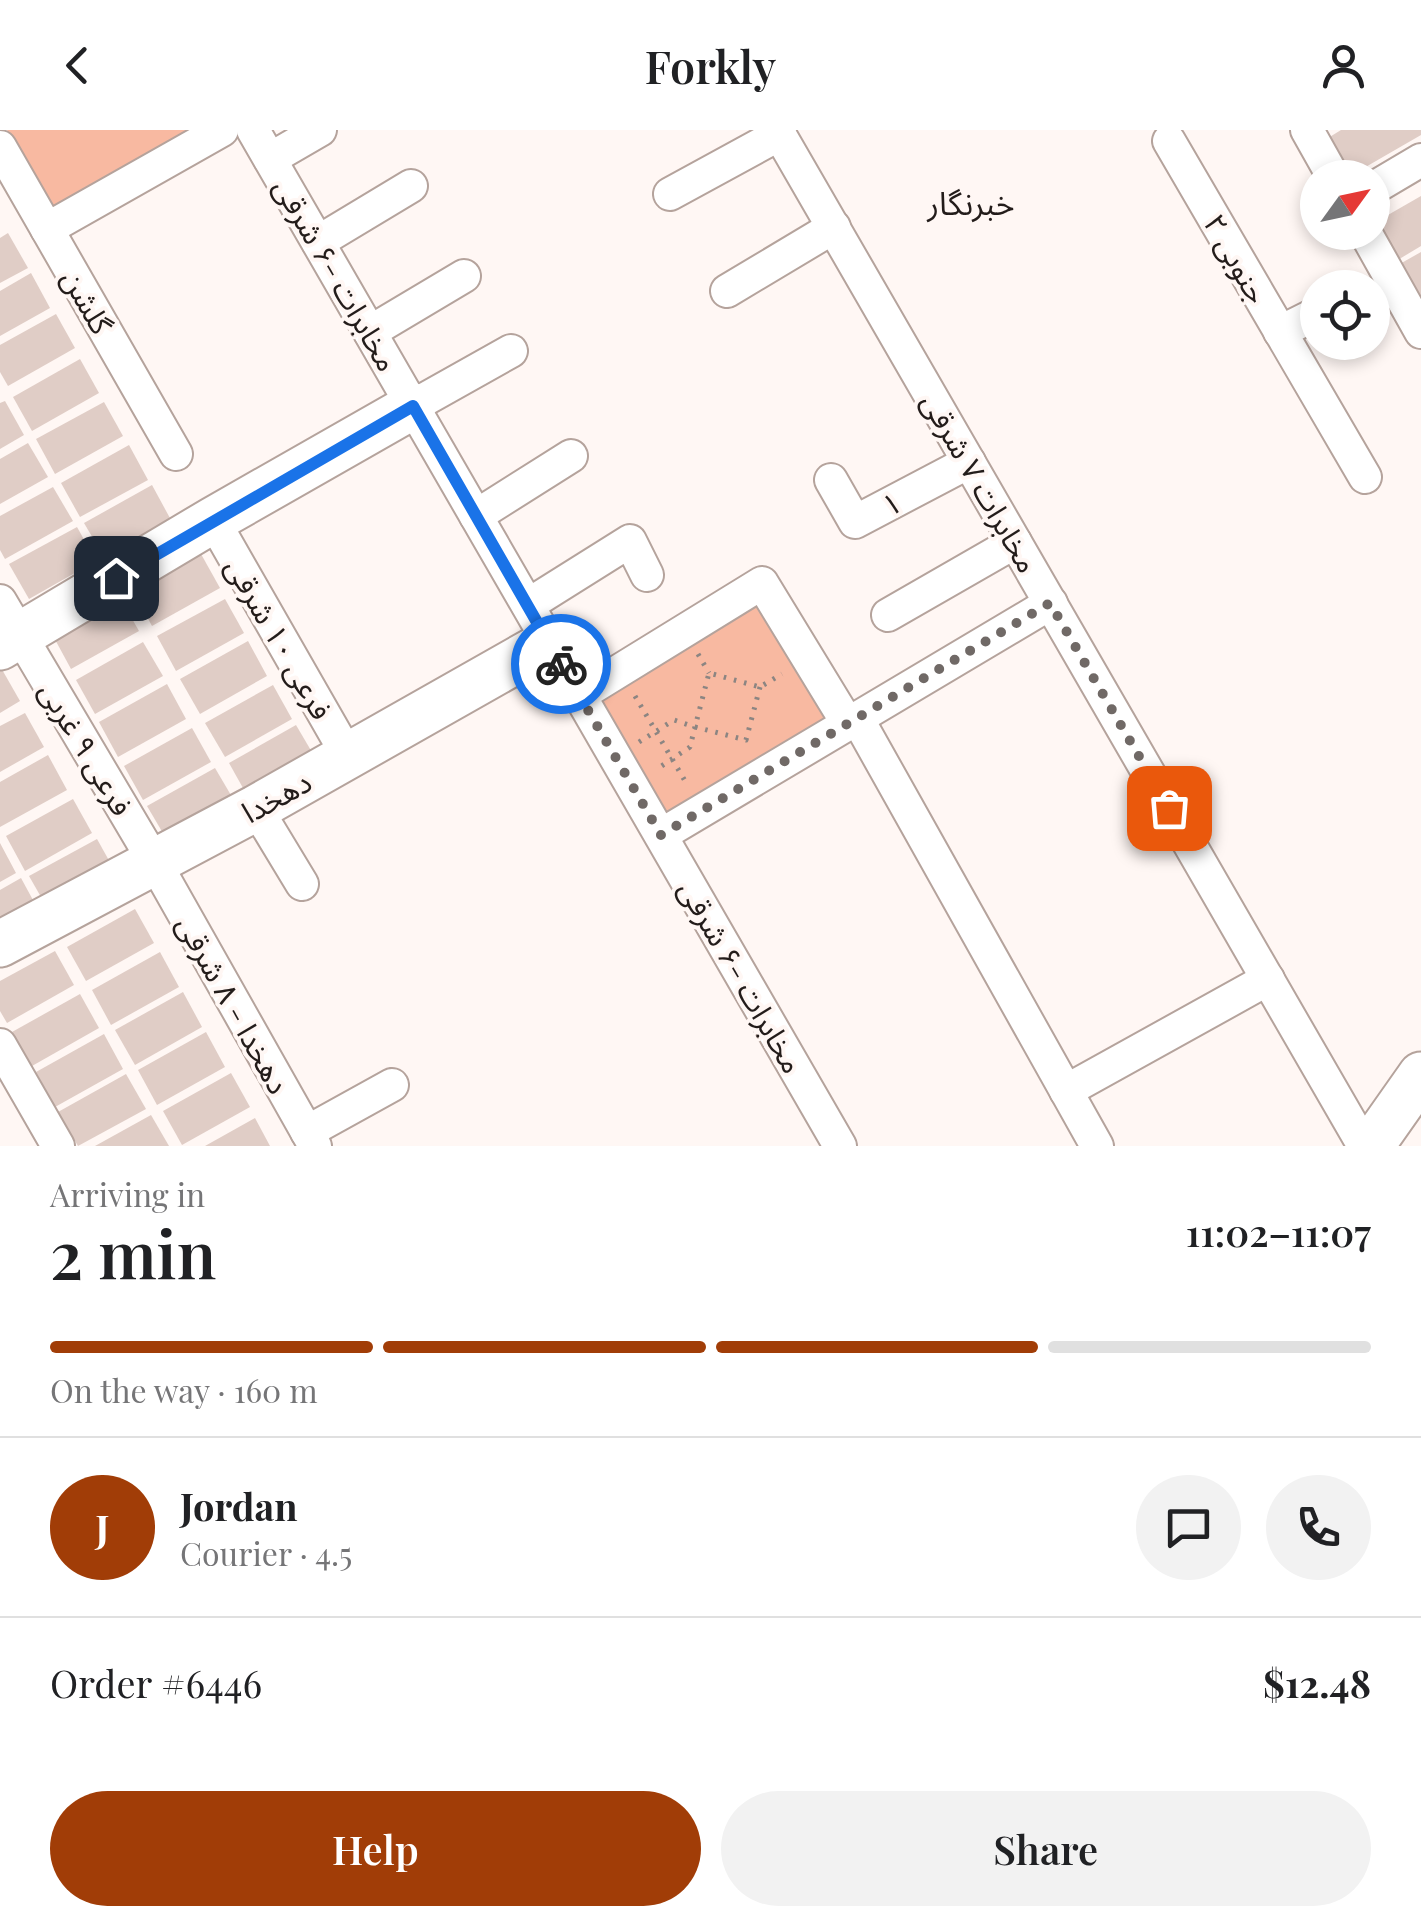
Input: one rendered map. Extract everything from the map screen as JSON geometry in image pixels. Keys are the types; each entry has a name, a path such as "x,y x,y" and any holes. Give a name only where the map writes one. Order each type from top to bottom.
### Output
{"street":[{"path":"47,228 222,130"},
{"name":"مخابرات -۶ شرقی","path":"253,130 840,1146"},
{"path":"270,160 320,130"},
{"path":"1307,130 1324,160"},
{"path":"670,194 779,132"},
{"name":"مخابرات ۷ شرقی","path":"779,132 1367,1146"},
{"name":"۲ جنوبی","path":"1169,142 1366,477"},
{"name":"گلشن","path":"0,147 176,454"},
{"path":"1390,178 1421,160"},
{"path":"318,242 412,186"},
{"path":"727,292 834,227"},
{"path":"370,332 464,276"},
{"path":"1390,297 1421,332"},
{"path":"1280,332 1300,321"},
{"path":"7,628 213,520 511,351"},
{"path":"476,516 571,456"},
{"name":"۱","path":"831,480 855,522 969,462"},
{"name":"فرعی ۱۰ شرقی","path":"213,520 348,756"},
{"path":"538,624 630,541 647,575"},
{"path":"888,616 1015,542"},
{"path":"580,695 762,583 852,721 1097,1146"},
{"path":"661,835 1050,603"},
{"name":"دهخدا","path":"0,944 348,756 538,624"},
{"name":"فرعی ۹ غربی","path":"7,628 154,861"},
{"path":"256,808 302,884"},
{"name":"دهخدا - ۸ شرقی","path":"154,861 311,1139"},
{"path":"1066,1090 1268,979"},
{"path":"0,1045 58,1146"},
{"path":"1367,1146 1421,1075"},
{"path":"311,1139 392,1086"}],"path":[{"path":"620,670 702,810"},
{"path":"623,770 656,732 674,720 695,727 746,740 760,687 709,674 695,727 690,747 672,760 623,770"}],"shaded area":[{"path":"7,130 193,130 52,209"},
{"path":"762,594 833,718 666,820 594,698"}],"building":[{"path":"1341,130 1421,130 1421,135 1378,160 1341,160 1328,138"},
{"path":"1421,196 1421,246 1396,261 1390,250 1390,214"},
{"path":"8,233 28,268 0,283 0,238"},
{"path":"1421,252 1421,306 1398,265"},
{"path":"31,273 50,308 0,336 0,291"},
{"path":"56,314 75,348 8,386 0,372 0,345"},
{"path":"80,359 99,393 32,431 13,397"},
{"path":"5,401 24,435 0,449 0,403"},
{"path":"104,402 123,436 55,474 36,439"},
{"path":"28,443 48,477 0,504 0,459"},
{"path":"129,445 148,480 80,517 61,483"},
{"path":"152,485 171,520 104,557 84,523"},
{"path":"53,487 73,521 5,559 0,550 0,516"},
{"path":"77,527 96,561 29,599 9,564"},
{"path":"201,554 220,588 152,626 133,591"},
{"path":"119,596 139,631 71,669 52,634"},
{"path":"225,599 244,633 176,671 157,636"},
{"path":"248,641 267,676 200,714 180,679"},
{"path":"143,642 163,676 95,714 76,680"},
{"path":"0,666 20,701 0,713"},
{"path":"167,684 186,719 118,757 99,722"},
{"path":"273,685 292,719 225,757 205,723"},
{"path":"25,713 44,747 0,772 0,726"},
{"path":"296,725 316,759 248,797 229,763"},
{"path":"192,728 211,762 143,800 124,766"},
{"path":"48,755 67,790 0,827 0,782"},
{"path":"215,768 235,802 167,840 147,806"},
{"path":"73,799 92,833 25,871 6,836"},
{"path":"97,839 116,873 49,911 29,876"},
{"path":"0,843 16,873 0,882"},
{"path":"21,878 40,913 0,935 0,890"},
{"path":"135,909 154,943 86,981 67,947"},
{"path":"55,951 74,985 7,1023 0,1011 0,981"},
{"path":"160,952 179,987 111,1025 92,990"},
{"path":"183,992 202,1027 135,1065 115,1030"},
{"path":"80,994 99,1028 32,1066 12,1032"},
{"path":"206,1032 225,1067 157,1105 138,1070"},
{"path":"104,1034 123,1069 55,1107 36,1072"},
{"path":"231,1073 250,1107 182,1145 163,1111"},
{"path":"126,1074 146,1109 78,1146 58,1112"},
{"path":"151,1115 169,1146 95,1146"},
{"path":"255,1118 270,1146 205,1146"}],"way so far":[{"path":"561,664 661,835 1050,603 1169,808"}],"district":[{"name":"خبرنگار","path":"971,201"}],"route":[{"path":"116,578 413,406 561,664"}]}
